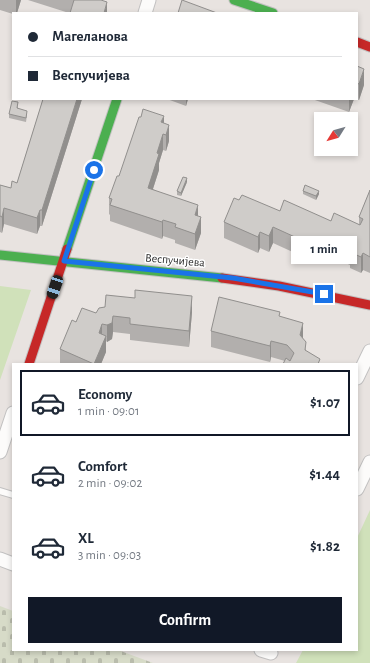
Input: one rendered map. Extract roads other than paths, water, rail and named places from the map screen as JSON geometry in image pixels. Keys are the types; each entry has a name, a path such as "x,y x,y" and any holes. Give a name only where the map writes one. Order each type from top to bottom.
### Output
{"street":[{"path":"145,12 149,0"},
{"path":"234,0 270,12"},
{"path":"358,42 370,47"},
{"path":"29,363 117,100"},
{"name":"Веспучијева","path":"0,255 233,278 312,291 370,305"},
{"path":"358,376 370,351"},
{"path":"0,452 12,416"},
{"path":"358,487 370,462"},
{"path":"0,559 12,564"}],"lane":[{"path":"0,491 12,496"}]}
